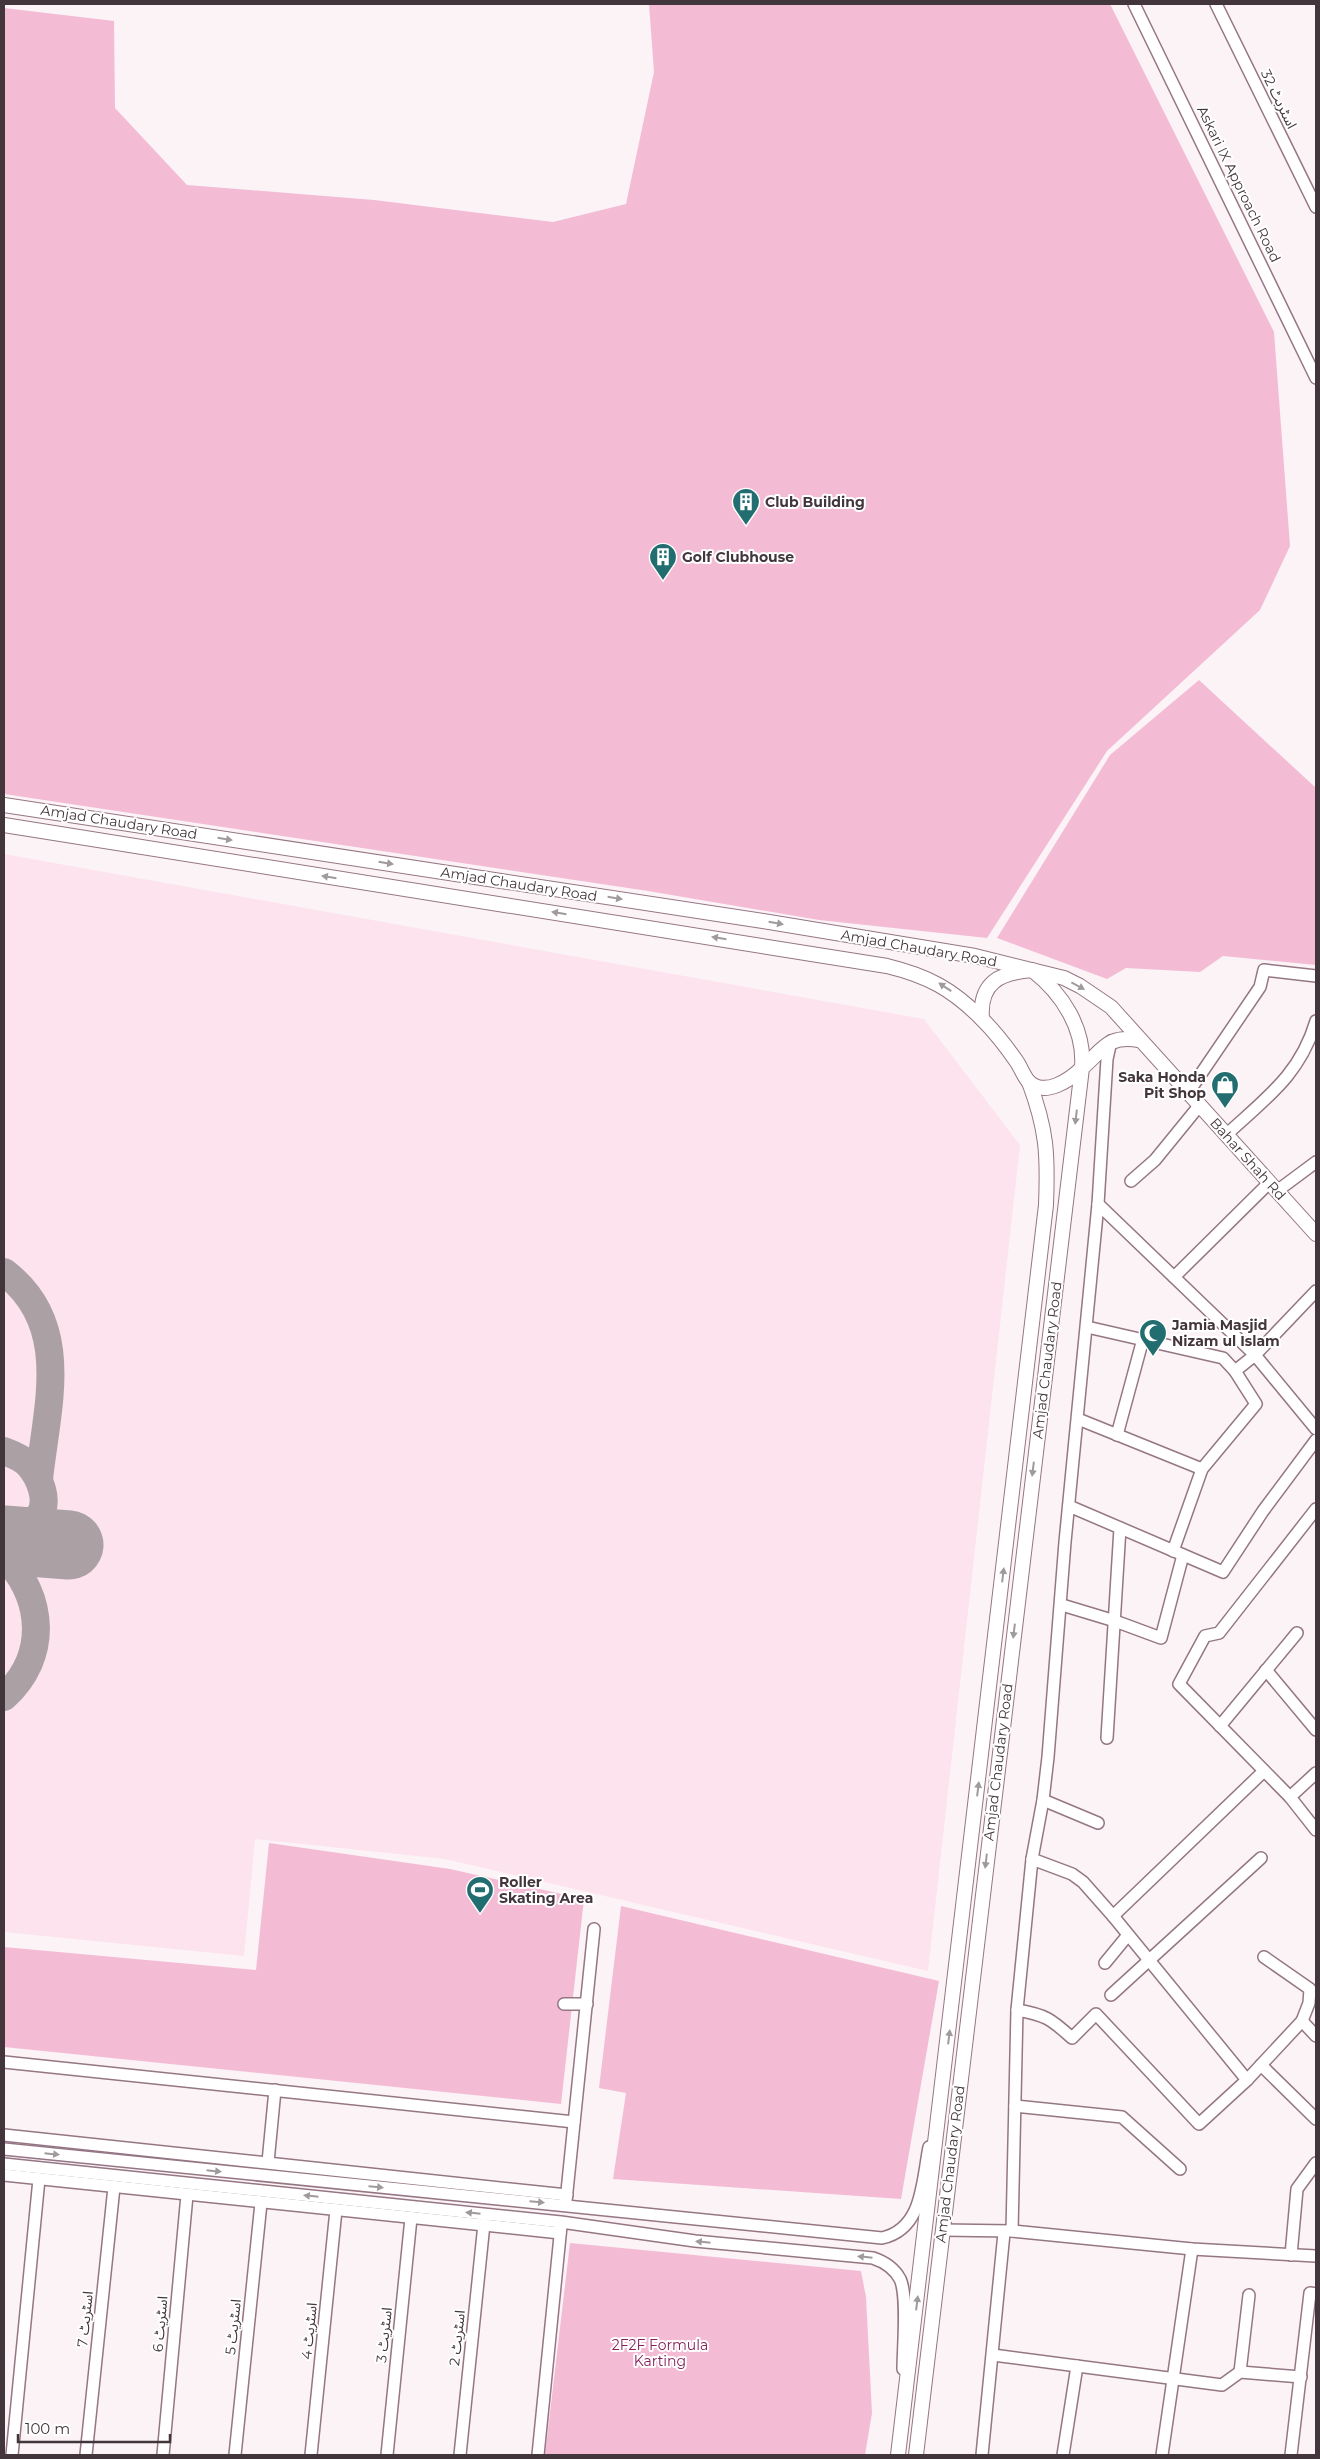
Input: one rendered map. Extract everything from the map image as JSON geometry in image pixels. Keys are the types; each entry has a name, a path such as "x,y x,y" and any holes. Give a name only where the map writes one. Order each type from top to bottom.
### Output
{"main road":[{"name":"Amjad Chaudary Road","path":"4,805 763,921 975,956 1064,978 1111,1007 1139,1040"},
{"name":"Amjad Chaudary Road","path":"4,826 775,946 887,966 915,973 940,984 964,1000 982,1019"},
{"path":"1082,1068 1082,1046 1071,1015 1057,992 1032,970 1003,975 990,984 982,999 982,1019 1006,1046 1029,1082 1036,1086 1054,1086 1073,1077 1111,1041 1122,1037 1139,1040"},
{"name":"Bahar Shah Rd","path":"1139,1040 1316,1234"},
{"name":"Amjad Chaudary Road","path":"916,2455 1082,1068"},
{"name":"Amjad Chaudary Road","path":"898,2455 1046,1205 1048,1158 1045,1134 1029,1082"}],"street":[{"name":"Askari IX Approach Road","path":"1134,4 1316,378"},
{"name":"اسٹریٹ 32","path":"1216,4 1316,207"},
{"path":"1188,1092 1260,987 1264,970 1316,976"},
{"path":"1226,1135 1286,1080 1310,1044 1316,1021"},
{"path":"982,2455 1008,2232 1015,2106 1017,2010 1032,1858 1043,1800 1062,1605 1069,1506 1098,1204 1107,1059 1111,1041"},
{"path":"1131,1181 1155,1160 1199,1106"},
{"path":"1174,1277 1273,1187 1316,1162"},
{"path":"1098,1204 1255,1355 1316,1430"},
{"path":"1236,1371 1255,1355 1316,1291"},
{"path":"1062,1605 1115,1621 1161,1638 1178,1553 1202,1469 1256,1404 1236,1371 1223,1358 1087,1327"},
{"path":"1117,1435 1143,1339"},
{"path":"1078,1419 1202,1469"},
{"path":"1069,1506 1223,1572 1263,1511 1316,1440"},
{"path":"1316,1510 1219,1633 1205,1636 1179,1684 1290,1797 1316,1830"},
{"path":"1107,1738 1120,1528"},
{"path":"1220,1726 1297,1633"},
{"path":"1266,1670 1316,1730"},
{"path":"1113,1916 1264,1771"},
{"path":"1290,1797 1316,1773"},
{"path":"1043,1800 1098,1823"},
{"path":"1032,1858 1077,1878 1113,1916 1247,2080"},
{"path":"1111,1995 1261,1858"},
{"path":"538,2455 594,1929"},
{"path":"1105,1963 1128,1935"},
{"path":"1017,2010 1042,2015 1052,2020 1072,2038 1096,2014 1199,2124 1247,2080 1302,2022 1309,2003 1310,1989 1264,1958"},
{"path":"564,2004 587,2004"},
{"path":"1302,2022 1316,2036"},
{"path":"4,2062 574,2122"},
{"path":"1261,2065 1316,2119"},
{"path":"4,2135 268,2162 882,2238 890,2236 909,2224 915,2212 944,2073"},
{"path":"268,2162 275,2090"},
{"path":"1015,2106 1122,2117 1180,2169"},
{"path":"4,2149 566,2200"},
{"path":"1291,2255 1297,2189 1316,2163"},
{"path":"4,2164 561,2228 873,2258 885,2262 896,2272 902,2281 904,2300 902,2423"},
{"path":"4,2175 411,2218 561,2228"},
{"path":"12,2455 39,2179"},
{"name":"اسٹریٹ 7","path":"86,2455 114,2187"},
{"name":"اسٹریٹ 6","path":"163,2455 187,2195"},
{"name":"اسٹریٹ 5","path":"235,2455 261,2203"},
{"name":"اسٹریٹ 4","path":"311,2455 336,2210"},
{"name":"اسٹریٹ 3","path":"387,2455 411,2218"},
{"name":"اسٹریٹ 2","path":"460,2455 484,2224"},
{"path":"942,2230 1008,2232 1192,2249 1316,2256"},
{"path":"1162,2455 1192,2249"},
{"path":"1291,2455 1310,2293 1316,2294"},
{"path":"1240,2372 1249,2295"},
{"path":"993,2355 1222,2385 1240,2372 1301,2377"},
{"path":"1063,2455 1077,2366"}],"shaded area":[{"path":"4,854 924,1019 1020,1145 928,1971 445,1859 255,1839 244,1956 4,1932"}],"green space":[{"path":"649,4 1110,4 1274,332 1290,546 1260,610 1107,751 987,938 819,920 648,891 4,794 4,8 114,21 115,108 187,185 374,200 553,222 626,204 654,72"},
{"path":"1199,680 1316,788 1316,965 1223,956 1200,972 1126,968 1107,979 997,938 1110,755"},
{"path":"269,1843 450,1869 584,1899 561,2104 4,2047 4,1947 256,1970"},
{"path":"621,1906 939,1981 901,2199 613,2179 626,2093 599,2088"},
{"name":"2F2F Formula Karting","path":"570,2243 861,2271 866,2297 872,2413 865,2455 545,2455"}],"taxiway":[{"path":"4,1272 26,1293 40,1316 48,1341 50,1395 39,1479"},
{"path":"4,1451 28,1464 36,1475 43,1497 42,1511 38,1517 27,1525 4,1533"},
{"path":"4,1556 17,1572 27,1590 33,1608 36,1627 29,1664 19,1681 4,1697"}],"runway":[{"path":"4,1540 69,1545"}],"place":[{"name":"Club Building","path":"746,526"},
{"name":"Golf Clubhouse","path":"663,581"},
{"name":"Saka Honda Pit Shop","path":"1225,1109"},
{"name":"Jamia Masjid Nizam ul Islam","path":"1153,1357"},
{"name":"Roller Skating Area","path":"480,1914"}]}
